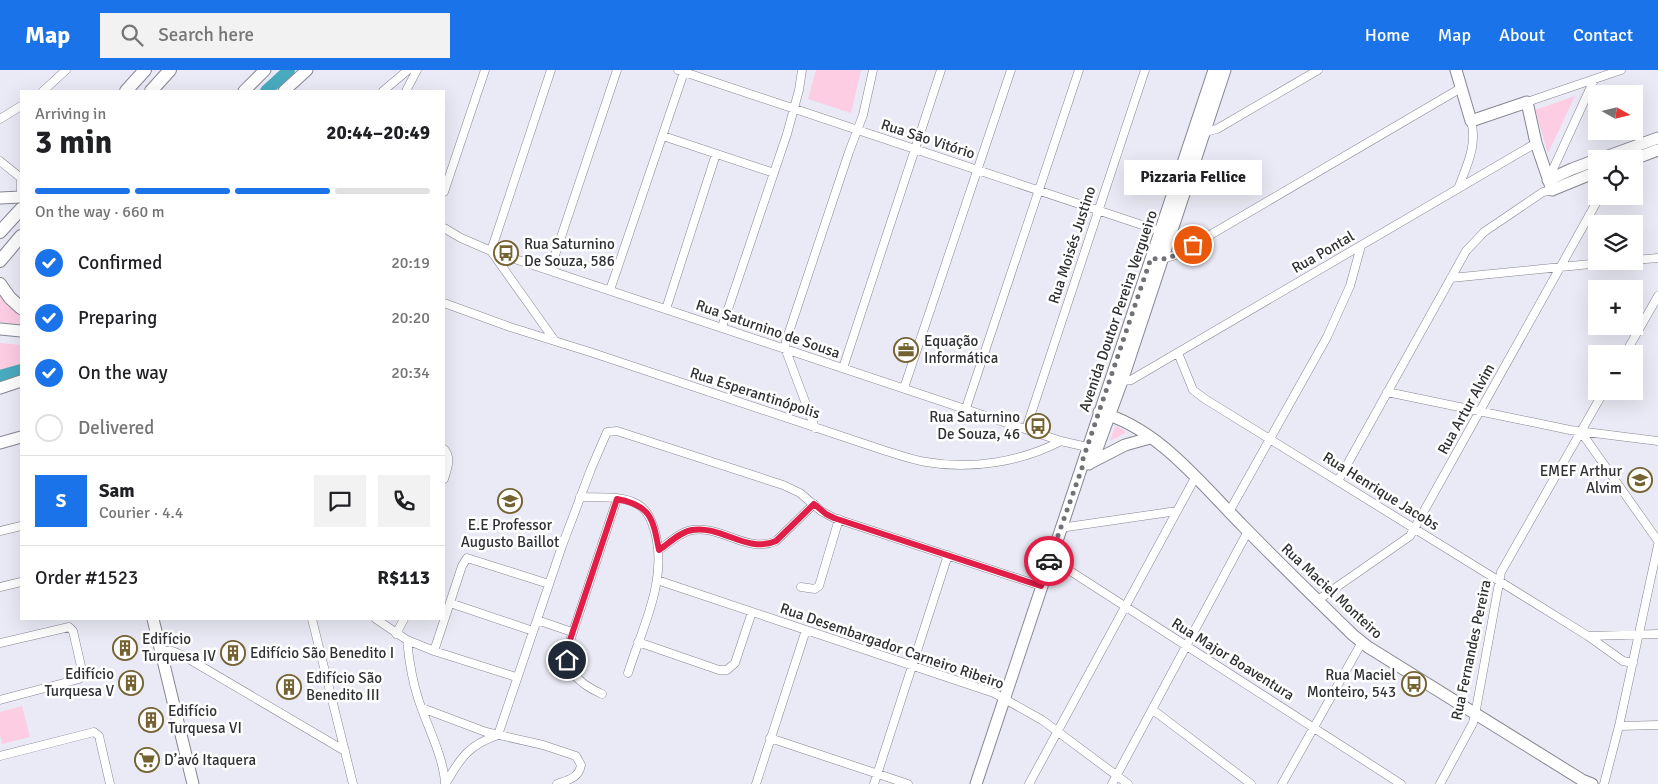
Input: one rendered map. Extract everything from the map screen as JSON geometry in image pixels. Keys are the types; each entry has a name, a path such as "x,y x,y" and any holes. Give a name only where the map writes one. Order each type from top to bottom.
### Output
{"main road":[{"path":"127,90 145,70"},
{"path":"152,90 170,70"},
{"path":"0,232 20,203"},
{"path":"0,261 20,237"},
{"path":"0,284 10,298 20,307"}],"street":[{"path":"45,90 66,70"},
{"path":"245,90 265,70"},
{"path":"285,90 307,70"},
{"path":"384,90 408,70"},
{"path":"407,90 417,70"},
{"path":"445,189 485,70"},
{"path":"550,70 491,251 555,341"},
{"path":"550,270 617,70"},
{"path":"722,327 794,109 802,70"},
{"path":"815,428 785,348 789,328 863,115 873,70"},
{"path":"843,368 941,70"},
{"path":"904,388 1011,70"},
{"path":"966,408 1078,70"},
{"name":"Rua Moisés Justino","path":"1026,429 1145,70"},
{"path":"1199,133 1217,129 1318,70"},
{"path":"1456,70 1473,134 1470,160 1458,189"},
{"path":"1471,121 1620,70"},
{"path":"610,290 663,136 681,71"},
{"name":"Rua São Vitório","path":"681,71 1165,232"},
{"name":"Avenida Doutor Pereira Vergueiro","path":"1105,413 1122,381 1165,232 1199,133 1223,71"},
{"path":"1548,187 1594,80"},
{"path":"1157,259 1176,255 1462,88"},
{"path":"1527,102 1548,187"},
{"path":"0,119 20,107"},
{"path":"663,136 774,173"},
{"path":"1625,150 1658,138"},
{"name":"Rua Pontal","path":"1122,381 1131,380 1178,353 1536,143"},
{"path":"1643,156 1658,150"},
{"path":"666,309 716,154"},
{"path":"0,161 20,178"},
{"path":"1338,481 1466,251 1477,237 1572,169 1588,163"},
{"path":"1548,187 1588,174"},
{"path":"0,198 20,202"},
{"name":"Rua Artur Alvim","path":"1318,600 1405,540 1415,529 1595,205"},
{"name":"Rua Saturnino de Sousa","path":"445,229 491,251 1026,429 1092,448"},
{"path":"1229,512 1327,337 1350,286 1361,246"},
{"path":"1643,259 1658,258"},
{"name":"Avenida Doutor Pereira Vergueiro","path":"976,784 1060,528 1086,466 1083,459 1092,448 1105,413 1157,259"},
{"path":"1451,278 1588,264"},
{"path":"1630,345 1658,296"},
{"name":"Rua Esperantinópolis","path":"445,303 492,321 815,428 924,462 979,464 1036,453 1061,440"},
{"path":"0,329 20,331"},
{"name":"Rua Henrique Jacobs","path":"1178,353 1195,392 1588,636 1623,661 1633,663"},
{"path":"0,388 20,381"},
{"path":"1387,392 1581,432 1658,440"},
{"name":"Rua Fernandes Pereira","path":"1440,784 1475,715 1502,572 1599,400"},
{"name":"Rua Maciel Monteiro","path":"1105,413 1127,422 1166,449 1248,532 1362,642 1475,715 1582,780 1592,784"},
{"path":"1122,447 1130,431 1127,422"},
{"path":"498,736 516,677 580,497 598,452 610,431 616,431 783,486 800,493 826,514 1041,586"},
{"path":"1581,432 1658,543 1619,726 1604,784"},
{"path":"0,443 20,437"},
{"path":"1086,466 1122,447 1150,438"},
{"path":"1092,448 1122,447"},
{"path":"445,450 449,462 445,476"},
{"path":"1029,784 1195,478"},
{"path":"580,497 632,501 644,510 653,525 660,559 657,580 628,673"},
{"path":"602,694 580,682 572,673 567,660 567,650 617,499"},
{"path":"659,550 682,534 693,530 707,531 759,545 771,543 776,541 814,504"},
{"path":"1060,528 1177,511"},
{"path":"801,587 816,589 819,586 839,519"},
{"path":"0,531 20,526"},
{"path":"1112,784 1248,532"},
{"path":"874,784 948,555"},
{"path":"445,618 462,566 467,558 549,584"},
{"name":"Rua Major Boaventura","path":"1050,558 1401,784"},
{"name":"Rua Desembargador Carneiro Ribeiro","path":"657,580 914,665 1004,698 1058,731 1128,784"},
{"path":"0,587 20,582"},
{"path":"450,603 533,631"},
{"path":"638,642 719,670 728,670 735,663 752,612"},
{"path":"153,620 193,784"},
{"path":"312,620 353,784"},
{"path":"378,620 407,640 434,651 516,677"},
{"path":"396,634 403,620"},
{"path":"434,651 444,620"},
{"path":"537,620 572,632"},
{"path":"0,643 69,627 73,631 83,677 79,680 0,700"},
{"path":"756,784 806,630"},
{"path":"1588,636 1658,634"},
{"path":"407,640 412,678 446,783"},
{"path":"1282,784 1362,642"},
{"path":"161,651 172,651 182,655 345,751"},
{"path":"422,708 498,736 557,749 576,756 581,765 577,774 573,778 557,784"},
{"path":"1153,710 1251,784"},
{"path":"1619,726 1658,726"},
{"path":"0,756 94,732 99,736 110,784"},
{"path":"446,783 465,753 481,741 498,736"},
{"path":"770,738 908,784"}],"shaded area":[{"path":"816,70 861,70 851,113 808,99"},
{"path":"1575,96 1548,153 1535,110"},
{"path":"0,296 20,313 20,324 0,322"},
{"path":"0,343 20,345 20,369 0,375"},
{"path":"1115,426 1124,430 1125,433 1110,441"},
{"path":"22,706 30,737 2,744 0,712"}],"waterway":[{"path":"267,90 289,70"},
{"path":"0,376 20,370"}],"way so far":[{"path":"1049,561 1082,468 1083,459 1151,258 1162,260 1193,245"}],"place":[{"name":"Pizzaria Fellice","path":"1193,245"},
{"name":"Rua Saturnino De Souza, 586","path":"506,253"},
{"name":"Equação Informática","path":"906,350"},
{"name":"Rua Saturnino De Souza, 46","path":"1038,426"},
{"name":"EMEF Arthur Alvim","path":"1640,480"},
{"name":"E.E Professor Augusto Baillot","path":"510,501"},
{"name":"Edifício Turquesa IV","path":"125,648"},
{"name":"Edifício São Benedito I","path":"233,653"},
{"name":"Edifício Turquesa V","path":"131,683"},
{"name":"Rua Maciel Monteiro, 543","path":"1414,684"},
{"name":"Edifício São Benedito III","path":"289,687"},
{"name":"Edifício Turquesa VI","path":"151,720"},
{"name":"D’avó Itaquera","path":"147,760"}],"route":[{"path":"567,660 570,640 617,499 632,501 638,504 650,516 659,550 682,534 693,530 726,535 759,545 771,543 776,541 814,504 820,511 834,518 1041,586 1049,561"}]}
